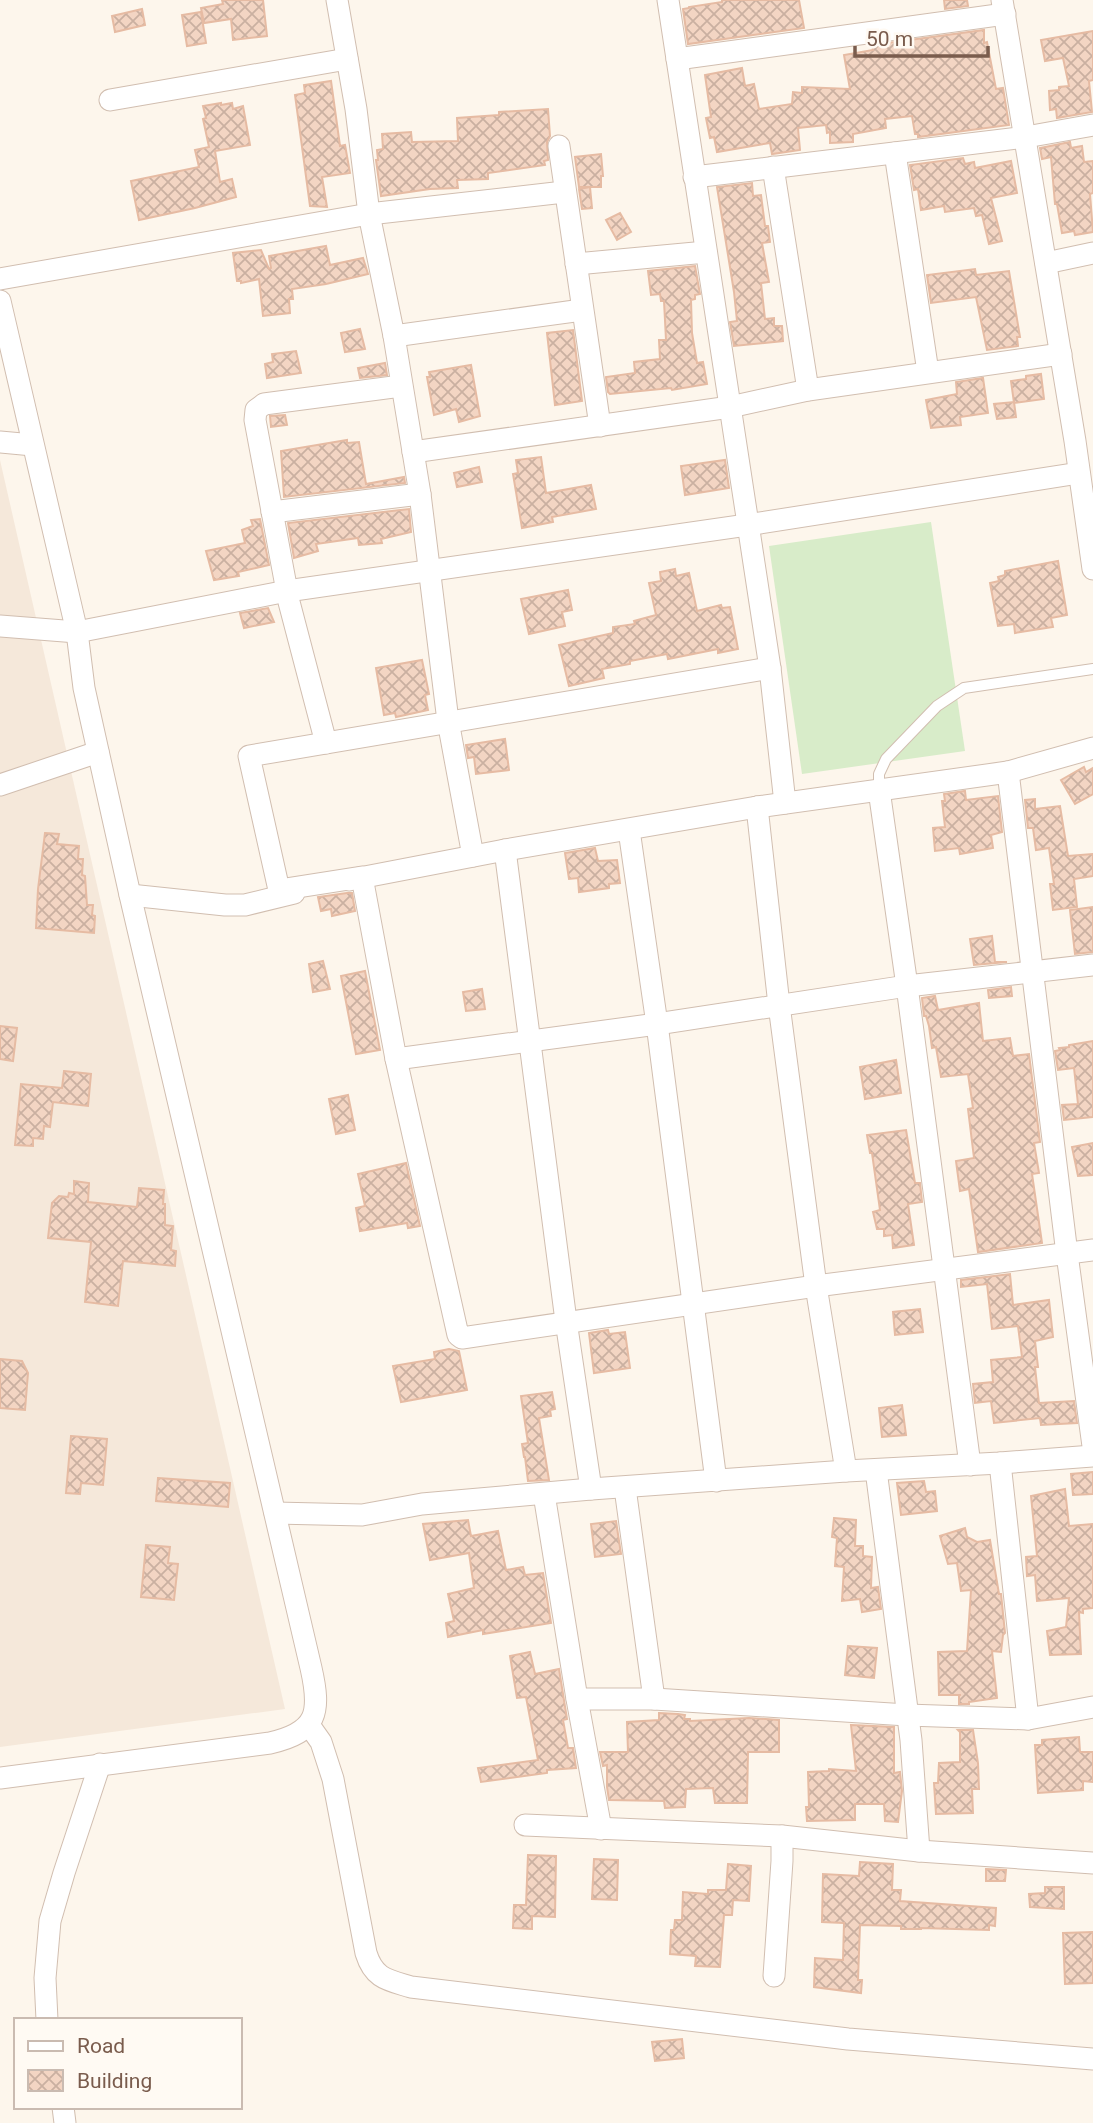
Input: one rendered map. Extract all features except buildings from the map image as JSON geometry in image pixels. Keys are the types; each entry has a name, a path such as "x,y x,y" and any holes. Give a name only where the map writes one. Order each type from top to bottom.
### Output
{"street":[{"path":"337,0 356,109 369,214 394,336 420,494 448,721 473,856"},
{"path":"668,0 770,668 785,803"},
{"path":"677,59 1004,7 1061,354 1084,439 1079,472 1093,569"},
{"path":"110,100 347,59"},
{"path":"694,177 1026,136 1093,125"},
{"path":"559,146 600,426"},
{"path":"895,153 928,372"},
{"path":"773,167 808,390"},
{"path":"0,279 369,214 564,192"},
{"path":"576,264 706,253"},
{"path":"1046,263 1093,253"},
{"path":"0,301 76,632 84,688 130,895 315,1684 316,1707 309,1725 299,1733 270,1743 0,1777"},
{"path":"394,336 582,310"},
{"path":"413,452 730,407 808,390 1061,354"},
{"path":"326,743 286,591 254,420 256,410 264,404 401,386"},
{"path":"0,442 33,445"},
{"path":"0,626 76,632 286,591 747,525 1079,472"},
{"path":"272,512 420,494"},
{"path":"770,668 249,756 279,890 757,807 1008,772 1093,748"},
{"path":"0,785 98,752"},
{"path":"1008,772 1093,1446"},
{"path":"879,790 970,1465"},
{"path":"757,807 779,1005 816,1286 846,1471"},
{"path":"629,830 716,1480"},
{"path":"505,850 566,1321 591,1489"},
{"path":"130,895 245,905 362,877"},
{"path":"362,877 396,1059 458,1335 462,1338 692,1303 1093,1250"},
{"path":"396,1059 657,1024 907,986 1093,965"},
{"path":"275,1513 362,1515 422,1504 591,1489 1093,1456"},
{"path":"1000,1463 1028,1719"},
{"path":"876,1470 911,1740 919,1851"},
{"path":"625,1488 654,1699"},
{"path":"544,1494 601,1829"},
{"path":"577,1699 654,1699 907,1715 1028,1719 1093,1707"},
{"path":"309,1725 321,1742 332,1779 366,1953 369,1962 383,1979 411,1987 836,2038 1093,2059"},
{"path":"47,2018 45,1978 50,1921 100,1765"},
{"path":"525,1825 782,1836 919,1851 1093,1863"},
{"path":"774,1976 782,1836"}],"lane":[{"path":"879,790 879,774 886,759 937,706 964,688 1093,669"}],"shaded area":[{"path":"0,460 285,1709 0,1747"}],"green space":[{"path":"931,522 965,751 802,774 769,546"}]}
